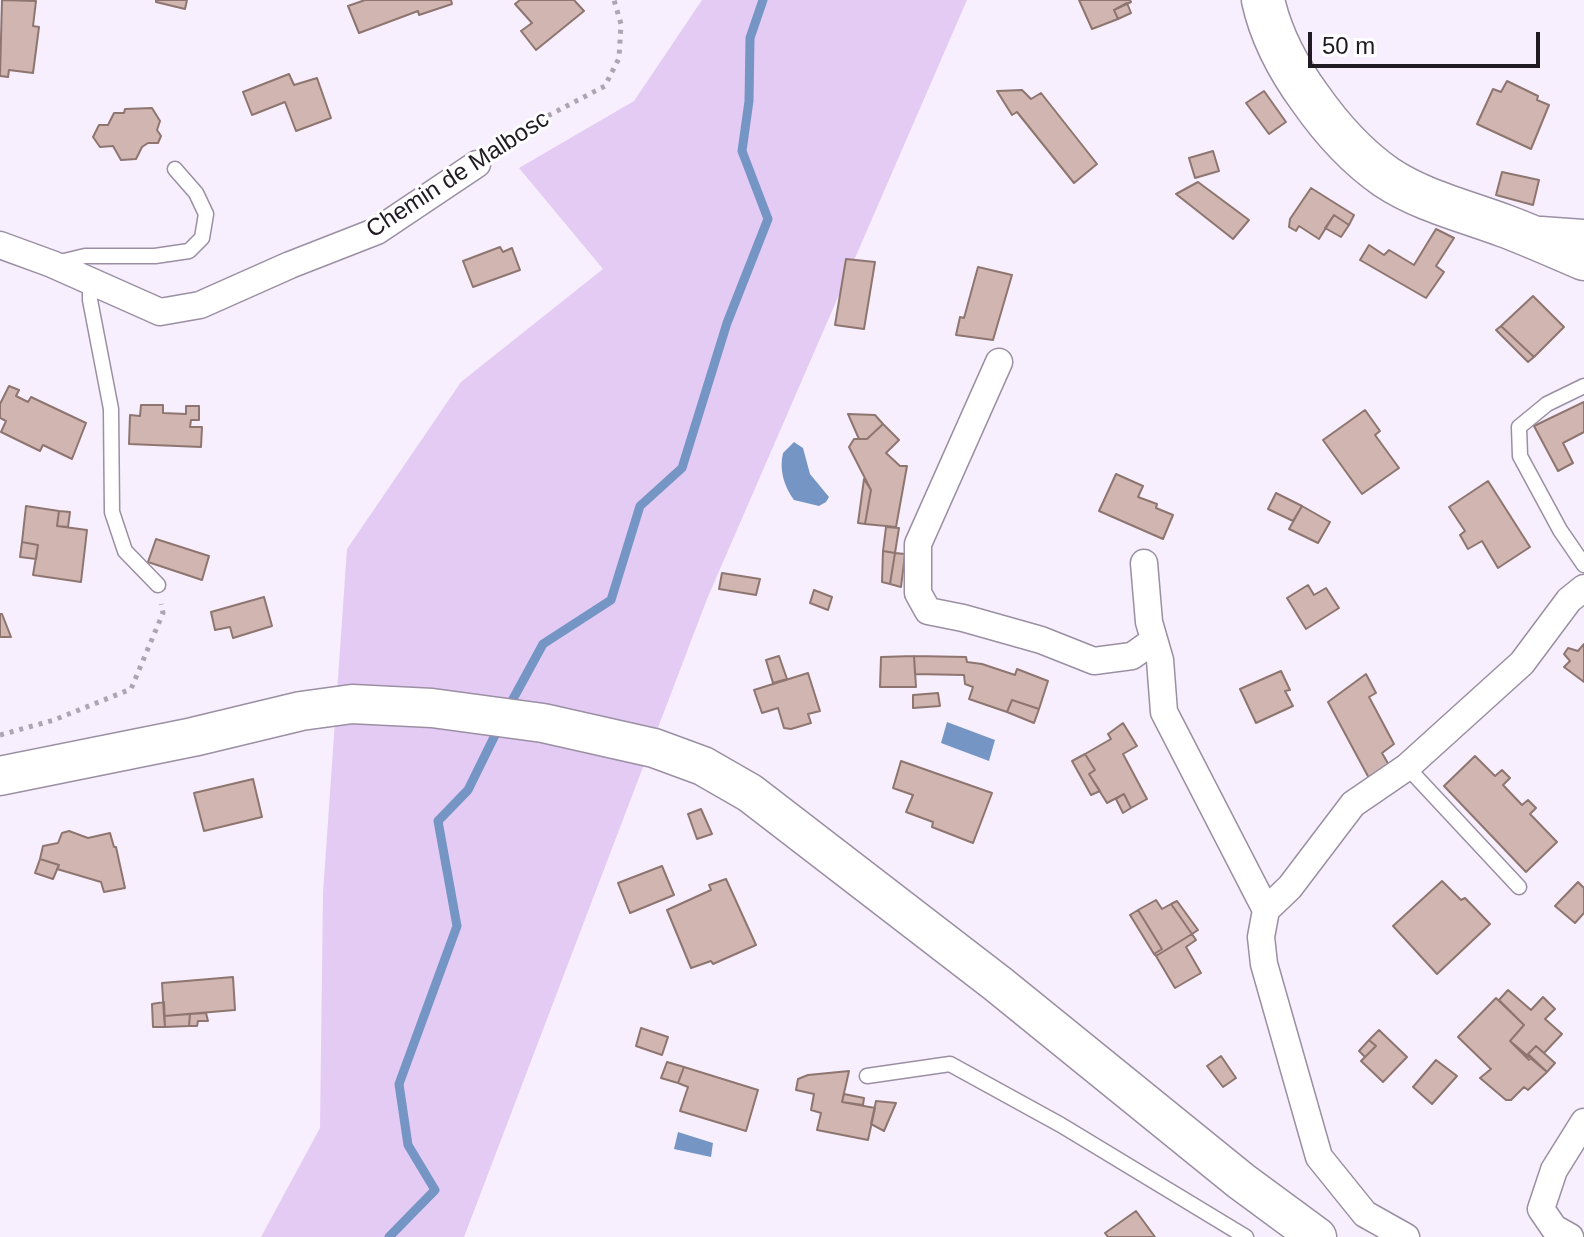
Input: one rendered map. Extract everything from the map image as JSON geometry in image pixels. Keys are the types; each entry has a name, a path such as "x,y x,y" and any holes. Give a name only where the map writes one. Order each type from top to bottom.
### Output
{"main road":[{"path":"1263,0 1269,27 1295,78 1327,122 1361,158 1387,178 1416,194 1506,226 1584,259"},
{"path":"0,776 193,737 301,711 352,704 392,705 513,719 654,748 703,766 750,793 998,984 1241,1181 1317,1237"}],"street":[{"name":"Chemin de Malbosc","path":"0,245 52,264 160,312 200,305 377,231 477,164"},
{"path":"1506,226 1584,233"},
{"path":"999,362 918,544 918,593 928,611 1041,640 1094,661 1132,656 1153,641"},
{"path":"1144,563 1149,622 1160,660 1164,712 1266,910"},
{"path":"1406,1237 1365,1214 1319,1157 1264,964 1261,937 1266,910 1290,887 1353,804 1407,767 1522,663 1569,600 1584,588"},
{"path":"1570,1237 1554,1228 1541,1209 1554,1170 1584,1122"}],"lane":[{"path":"52,264 85,256 155,256 189,251 202,238 206,214 196,193 175,169"},
{"path":"90,282 90,300 111,409 112,512 125,551 158,585"},
{"path":"1584,386 1547,404 1519,427 1519,442 1520,456 1560,530 1584,565"},
{"path":"1407,767 1519,887"},
{"path":"867,1076 950,1064 1061,1125 1246,1237"}],"path":[{"name":"Chemin de Malbosc","path":"477,164 513,134 605,86 619,58 621,24 614,0"},
{"path":"0,735 54,720 131,689 163,613 158,585"}],"shaded area":[{"path":"702,0 967,0 707,599 464,1237 261,1237 320,1128 323,893 347,549 461,382 603,269 519,168 634,101"}],"water":[{"path":"794,442 803,448 810,474 829,497 819,506 794,500 785,483 783,453"},
{"path":"947,722 995,740 989,761 941,743"},
{"path":"678,1132 713,1143 711,1157 674,1149"}],"building":[{"path":"2,0 36,1 33,26 39,27 33,73 9,70 8,77 0,76"},
{"path":"156,0 187,0 185,9"},
{"path":"365,0 451,0 452,4 419,15 418,11 359,33 348,6"},
{"path":"520,0 574,0 584,11 536,50 521,31 532,23 515,4"},
{"path":"1079,0 1131,2 1114,10 1118,19 1092,29"},
{"path":"1127,3 1131,13 1118,19 1114,10"},
{"path":"289,74 294,85 317,78 331,118 296,131 285,102 252,115 243,92"},
{"path":"1507,81 1549,105 1531,149 1477,124 1493,89 1501,92"},
{"path":"1022,90 1031,99 1041,93 1097,164 1074,183 1017,112 1012,115 997,91"},
{"path":"1264,91 1286,122 1269,134 1246,103"},
{"path":"152,108 160,121 157,130 161,136 158,143 148,143 142,147 136,159 121,160 113,146 100,147 93,137 99,125 108,125 114,113 124,113 125,109"},
{"path":"1213,151 1219,171 1195,178 1189,158"},
{"path":"1502,172 1539,180 1533,205 1496,195"},
{"path":"1198,182 1249,220 1233,239 1176,194"},
{"path":"1311,188 1354,215 1349,225 1334,215 1319,239 1299,226 1296,231 1289,227 1290,219"},
{"path":"1334,215 1349,225 1341,237 1325,228"},
{"path":"1436,229 1454,238 1436,266 1444,272 1426,298 1360,260 1369,245 1384,255 1389,250 1414,265"},
{"path":"500,247 503,252 512,248 520,270 473,287 463,261"},
{"path":"846,259 875,262 864,329 835,325"},
{"path":"978,267 1012,275 993,340 956,335"},
{"path":"1533,296 1564,327 1534,357 1501,326"},
{"path":"1501,326 1534,357 1528,362 1496,330"},
{"path":"9,386 19,390 16,396 28,402 31,397 86,423 72,459 43,445 40,451 1,432 6,421 0,418 0,404"},
{"path":"1584,402 1584,432 1563,443 1573,463 1558,471 1534,426"},
{"path":"141,405 163,405 163,413 186,414 186,406 199,406 199,420 191,420 190,427 202,427 201,447 129,444 130,415 140,416"},
{"path":"1365,410 1380,431 1375,435 1399,468 1362,494 1323,440"},
{"path":"848,414 875,415 883,424 867,439 859,439"},
{"path":"883,424 899,440 886,453 900,466 907,466 896,527 865,524 871,490 849,447 854,439 867,439"},
{"path":"1116,474 1143,486 1138,497 1157,504 1156,508 1173,515 1163,539 1099,511"},
{"path":"864,479 871,490 865,524 858,523"},
{"path":"1488,481 1530,547 1498,568 1482,541 1468,549 1460,535 1465,531 1449,507"},
{"path":"1276,493 1302,506 1293,521 1268,509"},
{"path":"26,506 59,511 57,526 87,530 81,582 33,575 38,545 22,542"},
{"path":"1302,506 1330,522 1318,543 1289,529"},
{"path":"59,511 70,512 68,527 57,526"},
{"path":"886,527 899,528 895,553 883,551"},
{"path":"156,539 209,556 202,580 148,562"},
{"path":"22,542 38,545 36,559 20,557"},
{"path":"883,551 895,553 890,584 882,582"},
{"path":"895,553 905,554 901,587 890,584"},
{"path":"722,573 760,579 756,595 719,589"},
{"path":"1308,585 1314,595 1326,588 1339,608 1306,629 1287,598"},
{"path":"814,590 832,597 828,610 810,603"},
{"path":"264,597 272,626 233,638 230,627 215,630 211,612"},
{"path":"2,614 11,637 0,637"},
{"path":"1584,644 1584,682 1564,667 1570,661 1564,654 1568,648 1578,651"},
{"path":"779,656 787,679 773,683 766,660"},
{"path":"914,656 966,657 967,662 1015,675 1017,669 1048,681 1039,709 1012,700 1007,712 969,699 973,687 965,684 964,675 915,674"},
{"path":"914,656 916,687 880,687 881,657"},
{"path":"1281,671 1290,690 1285,691 1293,706 1256,723 1240,689"},
{"path":"808,673 820,711 808,714 811,723 784,728 778,708 762,713 754,690"},
{"path":"1366,674 1376,693 1369,697 1394,744 1382,753 1390,767 1370,780 1328,702"},
{"path":"938,693 940,706 913,708 913,695"},
{"path":"1012,700 1039,709 1034,723 1007,712"},
{"path":"1123,723 1137,746 1123,754 1147,799 1131,808 1124,794 1107,803 1089,774 1095,770 1085,754 1111,739 1108,734"},
{"path":"1085,754 1095,770 1089,774 1100,791 1091,795 1072,761"},
{"path":"1475,756 1495,776 1502,770 1510,778 1503,785 1522,805 1528,800 1536,808 1530,814 1557,842 1526,872 1444,786"},
{"path":"901,761 992,793 973,843 932,827 933,822 906,812 913,795 893,788"},
{"path":"253,779 262,817 204,831 194,793"},
{"path":"1124,794 1131,808 1123,813 1116,799"},
{"path":"701,809 712,834 697,839 688,814"},
{"path":"69,831 88,838 110,833 125,888 104,892 101,882 57,869 59,865 40,859 43,846 58,843 62,833"},
{"path":"40,859 59,865 53,879 35,873"},
{"path":"662,866 674,895 630,913 618,883"},
{"path":"726,879 756,945 713,964 711,961 691,968 667,910 711,890 709,885"},
{"path":"1442,881 1461,900 1465,898 1490,924 1437,974 1393,926"},
{"path":"1578,882 1584,888 1584,913 1575,923 1555,906"},
{"path":"1156,900 1162,909 1171,904 1192,934 1156,956 1154,954 1162,949 1138,910"},
{"path":"1177,901 1198,930 1192,934 1171,904"},
{"path":"1138,910 1162,949 1154,954 1130,915"},
{"path":"1192,934 1196,940 1186,947 1201,973 1175,988 1156,956"},
{"path":"233,977 235,1010 164,1016 162,983"},
{"path":"1508,990 1531,1010 1543,997 1555,1009 1545,1019 1562,1034 1544,1053 1536,1046 1528,1054 1531,1057 1529,1060 1510,1041 1524,1025 1499,1000"},
{"path":"1496,998 1524,1025 1510,1041 1547,1072 1528,1090 1524,1087 1511,1100 1506,1100 1480,1078 1491,1069 1458,1037"},
{"path":"164,1002 165,1027 153,1027 152,1004"},
{"path":"206,1013 208,1021 198,1021 197,1026 189,1026 190,1014"},
{"path":"190,1014 189,1026 165,1027 164,1016"},
{"path":"641,1028 668,1037 662,1055 636,1046"},
{"path":"1379,1030 1407,1057 1383,1082 1361,1061 1376,1046 1369,1040"},
{"path":"1369,1040 1376,1046 1365,1057 1359,1051"},
{"path":"1536,1046 1555,1063 1547,1072 1528,1054"},
{"path":"1221,1056 1236,1078 1223,1087 1207,1066"},
{"path":"1436,1060 1457,1076 1432,1104 1413,1087"},
{"path":"667,1062 684,1067 678,1083 661,1078"},
{"path":"684,1067 758,1090 746,1131 680,1111 688,1087 678,1083"},
{"path":"849,1071 842,1102 875,1108 868,1140 817,1130 821,1113 811,1110 814,1094 796,1090 798,1079 808,1075"},
{"path":"844,1094 864,1098 863,1105 842,1102"},
{"path":"876,1101 896,1103 884,1131 871,1124"},
{"path":"1136,1211 1155,1237 1108,1237 1105,1233"}],"waterway":[{"path":"507,710 543,644 611,600 640,506 682,468 727,323 768,219 742,151 749,101 750,38 763,0"},
{"path":"389,1237 435,1190 408,1145 399,1084 457,926 438,821 468,790 499,727"}]}
